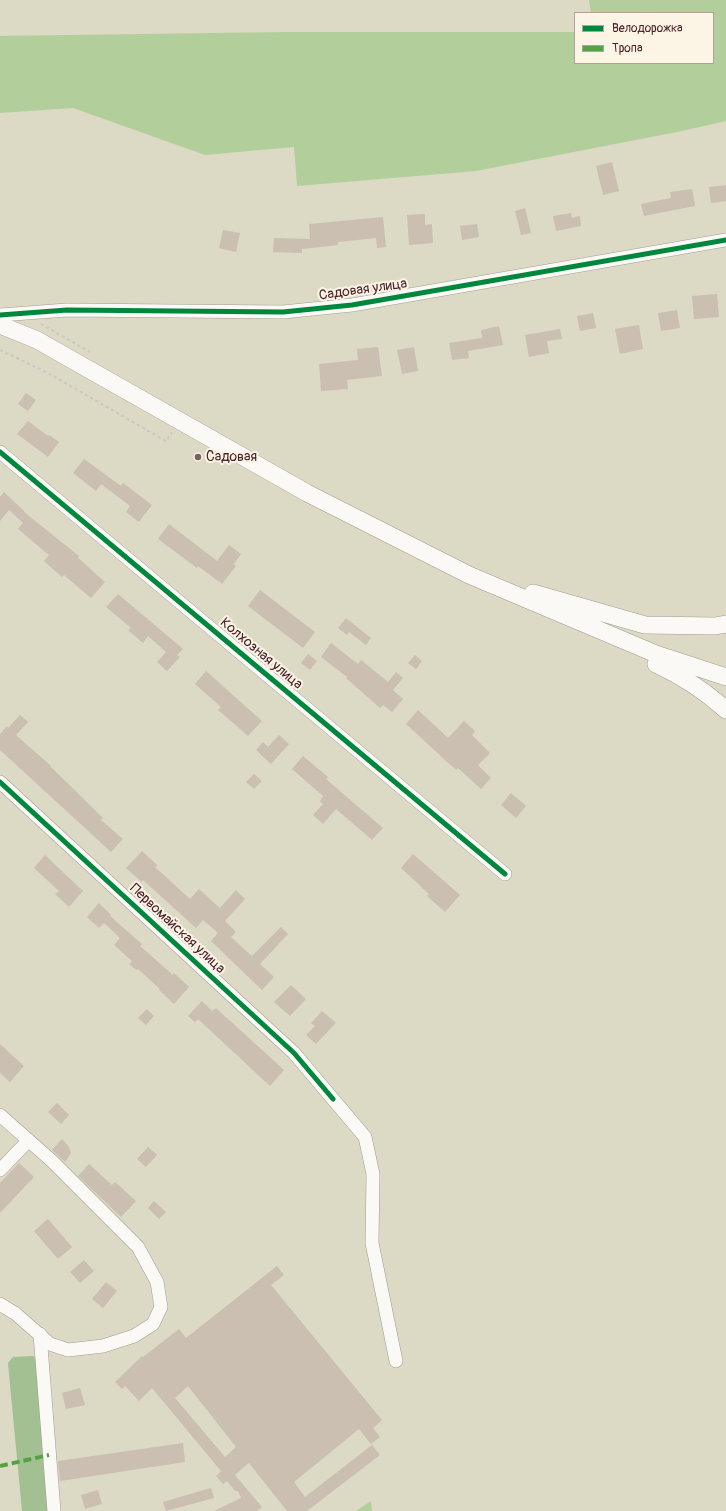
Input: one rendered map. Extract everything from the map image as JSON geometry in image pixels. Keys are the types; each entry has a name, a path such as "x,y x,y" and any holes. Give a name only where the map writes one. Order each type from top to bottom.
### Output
{"main road":[{"path":"0,325 37,340 307,493 566,622 677,674 714,699 726,710"},
{"path":"469,574 645,624 715,626 726,624"},
{"path":"514,595 656,654 726,677"}],"street":[{"name":"Садовая улица","path":"0,315 67,310 204,310 283,312 352,305 726,240"},
{"name":"Колхозная улица","path":"0,452 505,874"},
{"name":"Первомайская улица","path":"0,782 294,1053 365,1136 373,1174 372,1243 396,1361"},
{"path":"0,1115 52,1161 138,1247 158,1282 161,1307 153,1324 134,1336 103,1346 68,1350 50,1344 16,1314 0,1304"},
{"path":"0,1170 28,1141"},
{"path":"40,1334 54,1511"}],"path":[{"path":"0,350 46,372 166,441"}],"green space":[{"path":"589,0 726,0 726,121 476,171 297,186 294,147 205,155 73,108 0,113 0,36 283,32 574,32 574,64 714,64 714,12 591,12"},
{"path":"33,1356 39,1361 53,1511 22,1511 8,1363 13,1357"},
{"path":"371,1501 372,1511 356,1511"}],"building":[{"path":"612,162 619,191 603,195 596,166"},
{"path":"726,185 726,201 711,203 709,187"},
{"path":"692,189 695,206 644,216 641,204 671,198 670,192"},
{"path":"525,208 531,233 521,235 515,211"},
{"path":"571,213 572,218 580,216 581,226 556,231 553,216"},
{"path":"425,214 425,225 432,224 433,243 409,245 407,215"},
{"path":"383,217 386,247 377,248 376,238 338,242 338,245 302,249 302,253 273,252 274,238 310,239 309,224"},
{"path":"477,224 479,237 462,240 460,226"},
{"path":"223,230 240,233 236,252 219,248"},
{"path":"717,294 719,317 694,319 692,296"},
{"path":"677,310 680,328 661,331 658,313"},
{"path":"593,313 596,328 580,331 577,316"},
{"path":"639,325 643,349 620,354 615,329"},
{"path":"499,326 503,345 468,351 469,358 452,360 449,343 482,338 481,330"},
{"path":"560,329 562,339 547,341 549,353 529,357 525,335"},
{"path":"378,347 382,376 347,380 348,389 321,391 319,364 358,360 357,349"},
{"path":"414,347 418,371 402,374 397,350"},
{"path":"26,393 36,400 28,411 18,404"},
{"path":"28,421 48,436 49,435 59,442 48,457 17,434"},
{"path":"84,459 121,486 123,483 152,505 139,522 126,512 130,506 101,484 96,491 73,473"},
{"path":"4,492 29,516 79,556 78,558 105,582 91,598 64,575 62,577 44,561 49,555 18,529 23,523 9,510 0,521 0,497"},
{"path":"169,524 217,561 229,545 241,554 234,564 236,566 222,584 198,566 197,568 158,539"},
{"path":"260,590 315,632 303,648 248,606"},
{"path":"118,594 183,649 177,655 180,657 167,671 157,662 166,652 148,636 143,643 128,630 131,628 106,607"},
{"path":"346,618 371,638 366,645 349,632 347,635 338,628"},
{"path":"331,643 358,664 361,660 388,682 396,672 403,678 393,690 403,699 392,712 383,705 380,708 346,678 347,677 321,657"},
{"path":"308,654 317,661 310,670 301,663"},
{"path":"415,655 422,661 416,669 408,663"},
{"path":"206,671 262,721 248,736 218,710 221,707 195,684"},
{"path":"418,710 448,738 464,721 475,731 472,735 490,753 478,765 491,778 481,789 458,768 456,770 406,724"},
{"path":"20,715 28,722 16,735 51,766 103,818 101,820 123,839 111,852 0,750 0,734"},
{"path":"279,735 289,744 271,764 256,750 263,742 268,747"},
{"path":"303,756 328,777 326,779 383,828 372,840 336,809 323,824 313,815 323,804 320,801 323,796 292,769"},
{"path":"254,774 262,781 254,789 246,782"},
{"path":"511,793 526,806 516,818 501,805"},
{"path":"142,851 157,865 155,867 190,899 199,889 220,908 236,890 245,899 225,921 236,932 231,937 252,956 281,927 288,934 260,964 274,977 262,990 211,941 218,933 203,920 196,928 143,880 142,882 126,868"},
{"path":"413,854 460,895 445,912 427,896 429,894 401,868"},
{"path":"45,855 83,891 69,907 55,894 59,891 34,868"},
{"path":"99,903 111,915 110,916 142,944 140,946 189,987 174,1004 138,969 136,970 129,964 132,961 114,945 120,938 104,923 99,928 87,917"},
{"path":"291,985 306,999 290,1016 274,1002"},
{"path":"202,1001 212,1011 216,1008 284,1070 270,1086 198,1019 195,1022 188,1016"},
{"path":"147,1009 154,1016 146,1025 138,1018"},
{"path":"322,1011 336,1023 316,1044 306,1035 315,1026 311,1023"},
{"path":"0,1044 24,1066 10,1082 0,1073"},
{"path":"57,1103 69,1115 61,1124 48,1112"},
{"path":"62,1139 69,1147 71,1153 65,1162 52,1150"},
{"path":"148,1147 157,1155 146,1167 137,1159"},
{"path":"19,1163 34,1177 0,1213 0,1183"},
{"path":"89,1164 112,1185 115,1182 136,1201 121,1217 78,1176"},
{"path":"154,1201 166,1212 159,1219 148,1208"},
{"path":"48,1219 72,1247 58,1259 34,1231"},
{"path":"84,1260 94,1271 80,1283 70,1272"},
{"path":"277,1266 284,1275 271,1285 382,1420 373,1428 380,1437 371,1444 359,1429 294,1482 305,1497 372,1445 380,1455 307,1511 287,1511 249,1463 235,1475 262,1507 257,1511 214,1511 241,1498 238,1491 235,1491 227,1481 223,1484 216,1476 221,1471 152,1388 139,1401 125,1386 122,1389 115,1382 142,1356 143,1357 179,1329 186,1338","holes":["188,1386 236,1447 225,1457 175,1398"]},
{"path":"106,1282 117,1291 103,1308 92,1299"},
{"path":"80,1388 85,1405 66,1409 62,1393"},
{"path":"183,1443 185,1462 60,1481 58,1461"},
{"path":"211,1488 214,1498 166,1511 163,1502"},
{"path":"98,1490 102,1504 85,1509 81,1495"}],"marked path":[{"path":"0,1466 49,1455"}],"cycle path":[{"path":"0,315 67,310 283,312 352,305 726,240"},
{"path":"0,452 505,874"},
{"path":"0,782 294,1053 333,1099"}],"place":[{"name":"Садовая","path":"198,457"}]}
